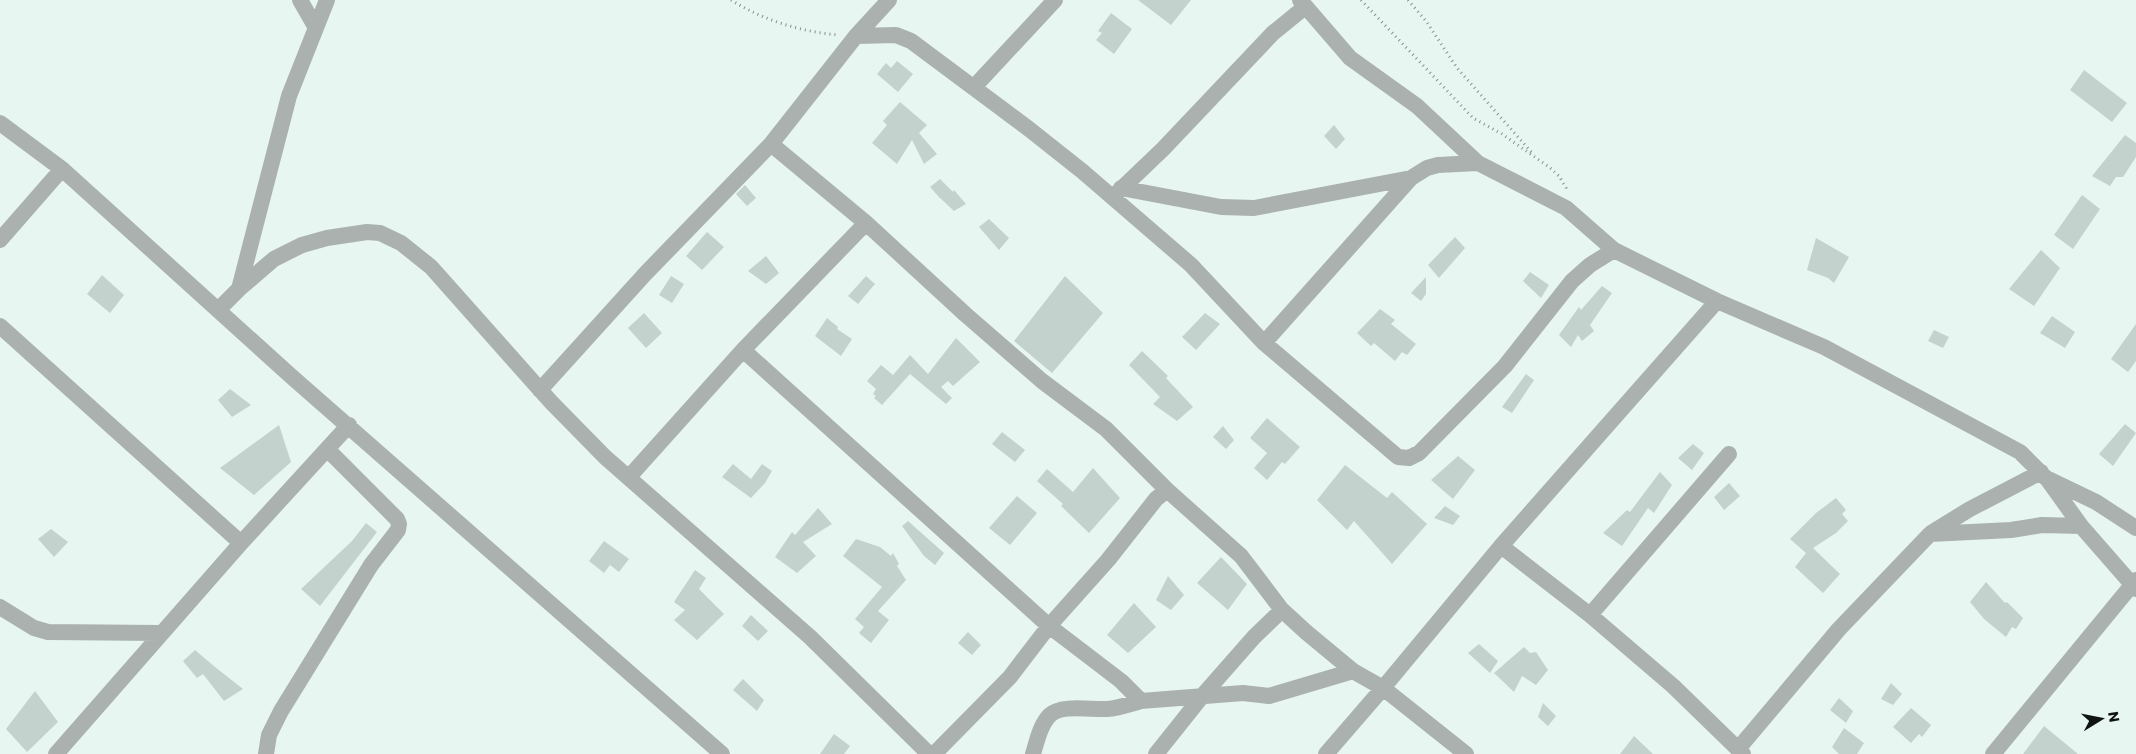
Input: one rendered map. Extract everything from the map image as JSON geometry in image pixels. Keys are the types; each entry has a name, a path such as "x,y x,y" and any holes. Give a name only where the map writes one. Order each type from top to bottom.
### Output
{"street":[{"path":"300,0 316,28"},
{"path":"239,289 289,96 327,0"},
{"path":"540,390 645,274 771,144 856,36 888,0"},
{"path":"974,87 1055,0"},
{"path":"1116,193 1163,149 1267,39 1303,4 1350,58 1417,106 1478,163 1566,208 1614,250 1718,301 1833,351 2020,452 2044,475 2081,526 2135,585 1993,754"},
{"path":"856,36 896,35 911,41 974,87 1082,171 1116,193 1191,265 1264,343 1398,457 1409,458 1419,453 1505,366 1572,281 1590,265 1614,250"},
{"path":"0,123 62,169 292,377 722,754"},
{"path":"771,144 866,223 965,314 1042,381 1106,430 1167,490 1241,556 1282,610 1353,670 1383,688 1462,753"},
{"path":"1264,343 1411,178 1427,168 1438,165 1478,163"},
{"path":"0,240 62,169"},
{"path":"1116,193 1221,207 1254,208 1411,178"},
{"path":"629,477 743,350 866,223"},
{"path":"219,309 274,259 302,245 367,232 380,233 402,243 431,266 540,390 604,457 810,637 928,754"},
{"path":"1326,754 1501,546 1718,301"},
{"path":"0,326 241,542"},
{"path":"743,350 1049,626 1121,681 1141,701"},
{"path":"56,754 241,542 328,450 349,425"},
{"path":"266,754 269,736 286,703 371,564 398,530 399,524 397,519 328,450"},
{"path":"1590,615 1729,454"},
{"path":"2044,475 2096,502 2136,528"},
{"path":"1501,546 1590,615 1672,686 1740,751 1839,628 1930,534 1970,509 2044,475"},
{"path":"934,754 1010,677 1049,626 1108,560 1156,499 1167,490"},
{"path":"1930,534 2011,530 2042,525 2081,526"},
{"path":"0,607 34,628 48,632 161,633"},
{"path":"1156,754 1203,695 1254,636 1282,610"},
{"path":"1033,754 1042,728 1050,714 1058,711 1077,708 1107,709 1141,701 1203,695 1243,693 1269,696 1353,670"}],"path":[{"path":"731,0 775,21 806,30 856,36"},
{"path":"1361,0 1473,118 1502,134 1558,176 1566,188 1566,208"},
{"path":"1408,0 1426,21 1457,68 1537,160"}],"building":[{"path":"1138,0 1191,0 1171,25"},
{"path":"1111,13 1132,29 1114,54 1096,40 1102,33 1098,31"},
{"path":"897,61 913,74 898,92 877,74 886,63 891,68"},
{"path":"2084,70 2127,103 2112,122 2070,90"},
{"path":"900,102 927,125 919,133 937,154 924,164 912,140 897,164 872,143 887,125 883,121"},
{"path":"1334,125 1345,139 1336,149 1324,136"},
{"path":"2125,135 2136,143 2136,157 2123,177 2116,177 2110,186 2092,176"},
{"path":"940,179 953,192 954,190 966,204 954,211 939,197 930,187"},
{"path":"745,185 756,198 747,206 736,194"},
{"path":"2082,195 2100,209 2073,249 2054,235"},
{"path":"989,219 1009,238 999,250 979,227"},
{"path":"707,232 724,247 702,270 686,256"},
{"path":"1455,237 1465,248 1439,278 1428,265"},
{"path":"1816,238 1849,257 1834,283 1828,278 1807,270"},
{"path":"2041,250 2060,268 2034,306 2009,289"},
{"path":"766,256 779,273 766,284 748,271"},
{"path":"1530,272 1549,285 1541,298 1523,281"},
{"path":"102,275 124,295 110,313 87,294"},
{"path":"671,276 684,284 672,303 659,295"},
{"path":"866,276 875,284 858,304 848,296"},
{"path":"1065,276 1103,313 1052,373 1014,341"},
{"path":"1426,277 1426,294 1421,301 1411,293"},
{"path":"1602,286 1612,293 1590,325 1594,331 1582,341 1578,335 1571,347 1559,335 1579,307 1581,310"},
{"path":"1380,309 1395,320 1391,324 1416,344 1407,355 1402,352 1395,361 1374,343 1371,346 1357,333"},
{"path":"644,313 662,333 646,348 628,328"},
{"path":"1205,313 1220,324 1196,350 1182,337"},
{"path":"2052,316 2075,332 2065,348 2040,333"},
{"path":"827,318 838,327 837,329 852,339 841,356 815,336"},
{"path":"2136,324 2136,361 2128,372 2111,359"},
{"path":"1934,330 1949,337 1943,348 1928,341"},
{"path":"956,338 980,362 953,386 948,381 941,387 952,398 946,404 910,374 882,405 874,398 876,396 873,394 876,389 867,381 881,365 893,375 910,355 928,374"},
{"path":"1142,351 1168,376 1166,378 1193,407 1177,421 1153,404 1160,397 1129,365"},
{"path":"1526,374 1534,380 1512,413 1502,407"},
{"path":"230,389 251,405 232,417 218,400"},
{"path":"1267,418 1300,447 1285,464 1282,462 1267,480 1254,468 1267,453 1250,438"},
{"path":"2125,424 2136,433 2113,466 2099,454"},
{"path":"279,425 291,462 254,495 220,468"},
{"path":"1223,426 1234,440 1226,449 1213,437"},
{"path":"1002,432 1025,450 1015,462 992,444"},
{"path":"1693,444 1704,453 1692,470 1678,458"},
{"path":"1458,456 1475,470 1453,499 1431,480"},
{"path":"733,464 751,479 762,464 772,471 765,483 751,498 722,477"},
{"path":"1345,465 1387,498 1392,492 1427,524 1392,564 1354,521 1347,530 1317,500"},
{"path":"1093,468 1120,498 1089,533 1061,506 1063,504 1037,481 1047,469 1073,492"},
{"path":"1660,472 1672,485 1654,513 1648,508 1622,546 1603,533 1627,510 1630,512"},
{"path":"1729,483 1740,496 1724,510 1714,497"},
{"path":"1017,496 1037,513 1010,545 989,528"},
{"path":"1836,498 1846,510 1842,514 1848,521 1836,533 1813,548 1840,574 1823,593 1795,567 1806,553 1790,539 1816,513"},
{"path":"1445,506 1460,516 1453,525 1434,518"},
{"path":"818,508 832,524 803,542 816,556 797,573 775,557 792,532 795,535"},
{"path":"908,521 944,553 935,565 924,556 902,526"},
{"path":"366,523 377,532 320,606 301,589 352,541"},
{"path":"51,529 68,542 54,557 38,539"},
{"path":"856,539 880,547 891,556 893,553 899,564 897,566 906,580 878,611 889,620 871,643 859,633 864,627 855,619 882,587 843,556"},
{"path":"604,541 629,559 619,572 610,565 604,573 589,561"},
{"path":"1221,557 1247,584 1228,610 1197,583"},
{"path":"695,570 706,578 699,589 724,614 697,640 674,620 685,610 674,602"},
{"path":"1168,576 1184,595 1171,610 1156,600"},
{"path":"1986,582 2005,603 2007,602 2023,618 2016,629 2012,627 2006,637 1984,619 1970,602"},
{"path":"1134,603 1156,627 1128,653 1107,635"},
{"path":"751,615 768,631 758,641 742,626"},
{"path":"968,632 981,645 972,655 958,643"},
{"path":"1479,644 1498,661 1490,673 1468,653"},
{"path":"1524,647 1530,653 1536,652 1548,670 1536,685 1522,676 1514,692 1494,673"},
{"path":"195,650 243,689 224,701 203,674 197,678 183,661"},
{"path":"743,679 764,700 757,711 733,690"},
{"path":"1891,683 1902,694 1893,705 1881,699"},
{"path":"35,691 58,722 27,752 6,729"},
{"path":"1839,698 1853,711 1846,723 1830,710"},
{"path":"1543,703 1556,716 1548,726 1538,717"},
{"path":"1911,708 1931,725 1922,737 1919,734 1911,743 1893,727"},
{"path":"2044,726 2078,754 2023,754"},
{"path":"1844,728 1864,743 1857,754 1839,754 1832,747"},
{"path":"834,734 850,746 844,754 820,754"},
{"path":"1634,736 1653,754 1620,754"}]}
